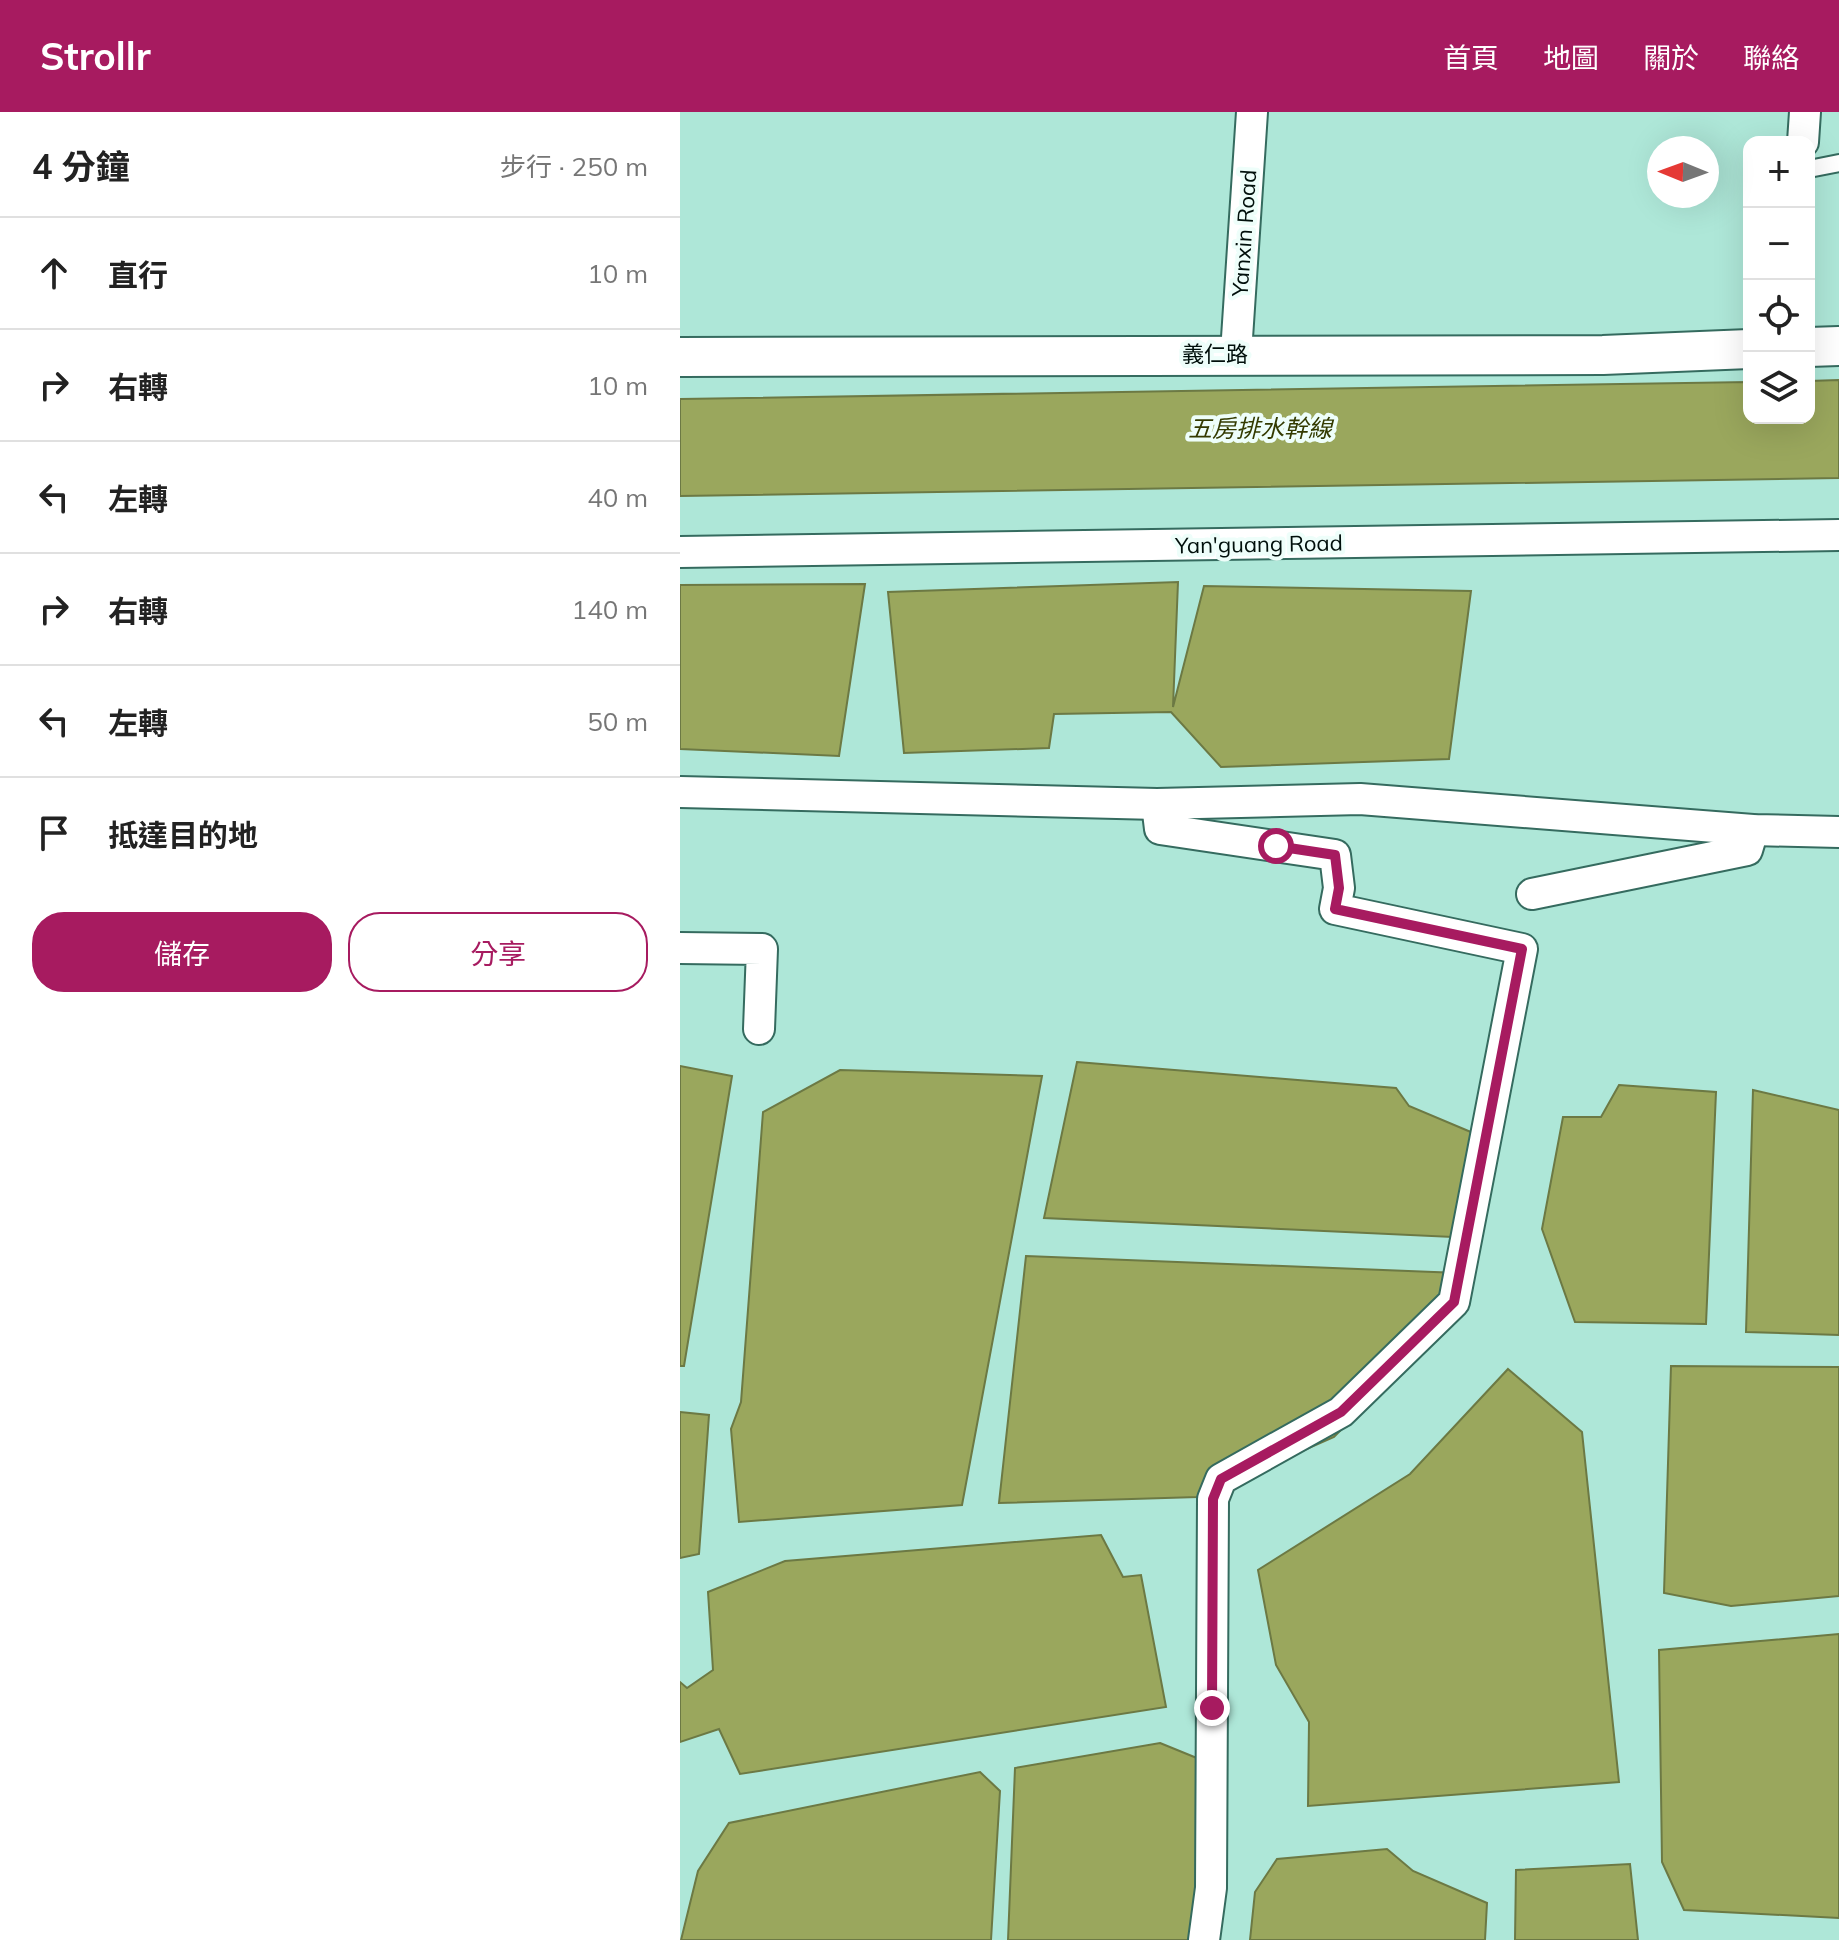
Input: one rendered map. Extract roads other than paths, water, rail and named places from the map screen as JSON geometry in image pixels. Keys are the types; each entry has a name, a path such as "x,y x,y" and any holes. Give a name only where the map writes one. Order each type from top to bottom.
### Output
{"street":[{"name":"Yanxin Road","path":"1236,353 1252,112"},
{"path":"1803,136 1805,112"},
{"path":"1815,347 1839,346"},
{"name":"義仁路","path":"680,357 1236,353 1603,355 1743,349"},
{"name":"Yan'guang Road","path":"680,552 1839,535"},
{"path":"680,792 1157,804 1360,799 1753,830 1839,832"},
{"path":"1157,804 1160,829 1335,855 1339,888 1335,909 1522,949 1454,1302 1341,1412 1221,1479 1213,1499 1211,1888 1204,1940"},
{"path":"1532,894 1747,850 1753,830"},
{"path":"680,948 762,949 759,1029"}],"lane":[{"path":"1815,168 1839,163"}],"water":[{"name":"五房排水幹線","path":"1839,380 1839,478 680,496 680,399 1743,382 1743,424 1815,424 1815,381"},
{"path":"1178,582 1173,707 1204,586 1471,591 1449,759 1221,767 1171,712 1054,714 1049,748 904,753 888,592"},
{"path":"865,584 839,756 680,749 680,585"},
{"path":"1077,1062 1396,1088 1409,1106 1485,1138 1474,1238 1044,1218"},
{"path":"680,1066 732,1076 684,1366 680,1366"},
{"path":"840,1070 1042,1076 962,1505 739,1522 731,1429 741,1402 763,1112"},
{"path":"1619,1085 1716,1092 1706,1324 1575,1322 1542,1229 1563,1117 1601,1117"},
{"path":"1753,1090 1839,1110 1839,1335 1746,1332"},
{"path":"1026,1256 1459,1273 1420,1351 1334,1437 1198,1497 999,1503"},
{"path":"1671,1366 1839,1367 1839,1596 1731,1606 1664,1593"},
{"path":"1508,1369 1582,1432 1619,1782 1308,1806 1309,1722 1276,1665 1258,1570 1410,1474"},
{"path":"680,1412 709,1415 699,1554 680,1558"},
{"path":"1101,1535 1123,1577 1141,1575 1166,1707 740,1774 719,1729 680,1742 680,1682 687,1688 713,1670 708,1592 785,1561"},
{"path":"1839,1634 1839,1918 1684,1910 1662,1862 1659,1650"},
{"path":"1160,1743 1209,1763 1203,1940 1008,1940 1015,1768"},
{"path":"980,1772 1000,1791 991,1940 681,1940 698,1871 729,1823"},
{"path":"1387,1849 1413,1871 1487,1903 1485,1940 1250,1940 1255,1892 1277,1859"},
{"path":"1630,1864 1638,1940 1515,1940 1516,1870"}]}
